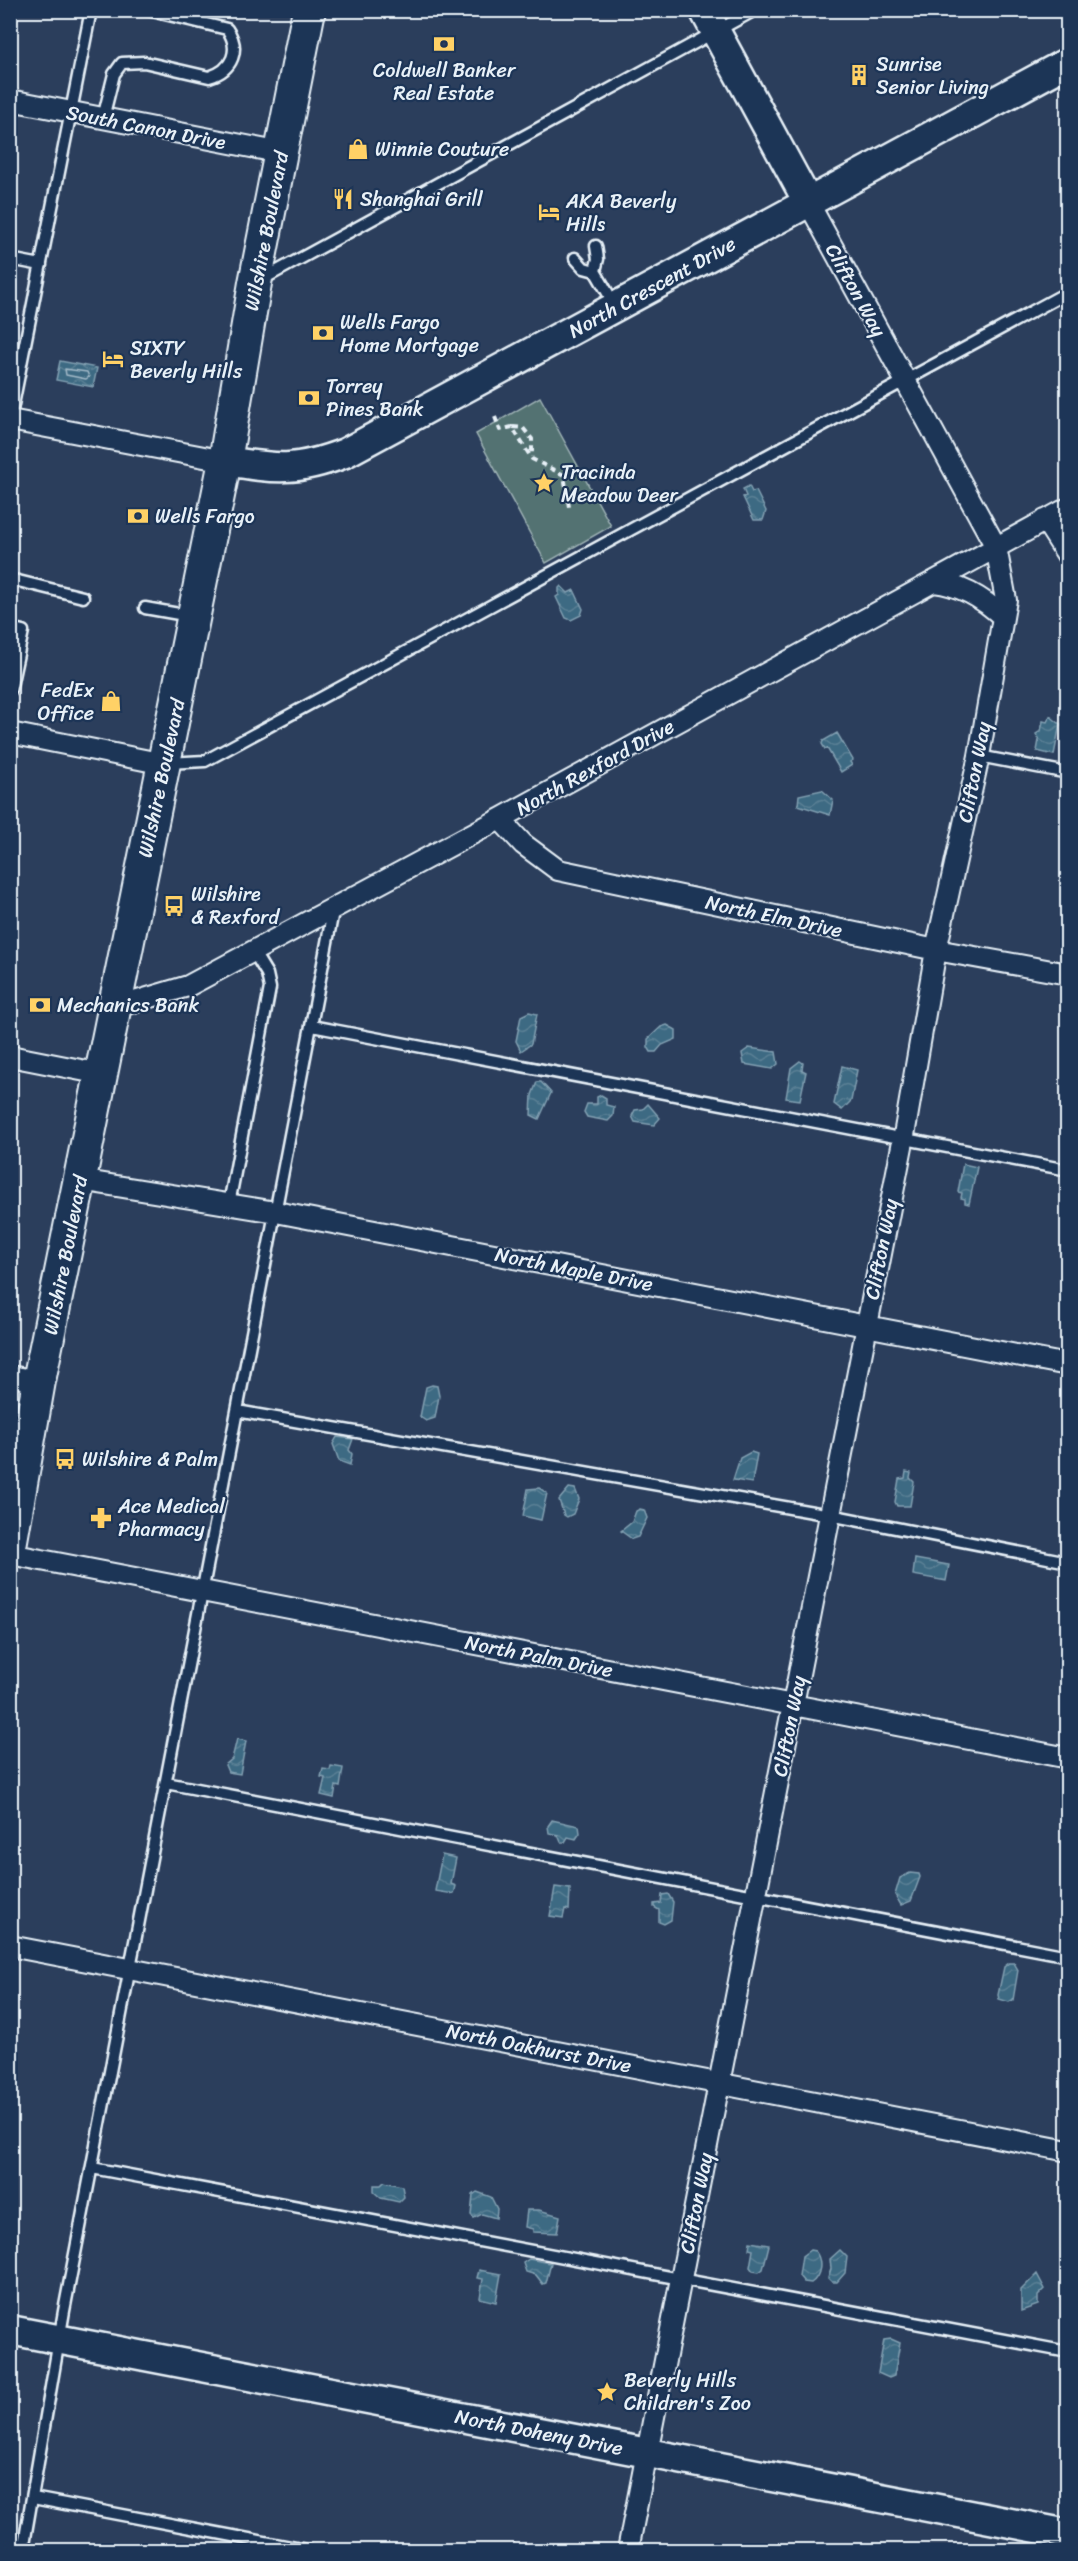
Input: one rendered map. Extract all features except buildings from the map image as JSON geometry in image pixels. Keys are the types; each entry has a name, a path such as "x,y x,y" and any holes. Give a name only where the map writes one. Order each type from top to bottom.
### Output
{"main road":[{"name":"Wilshire Boulevard","path":"10,1546 25,1379 80,1180 225,461 255,283 309,10"}],"street":[{"name":"Clifton Way","path":"628,2550 903,1141 936,950 979,756 1006,600 996,548 710,21"},
{"name":"North Crescent Drive","path":"225,461 274,468 314,465 345,453 1068,62"},
{"name":"South Canon Drive","path":"10,100 282,153"},
{"path":"10,420 225,461"},
{"name":"North Rexford Drive","path":"114,1008 188,986 500,819 1068,508"},
{"path":"1045,520 1068,556"},
{"path":"934,582 952,584 974,595 1003,617"},
{"path":"10,734 164,764"},
{"name":"North Elm Drive","path":"500,819 522,844 558,870 936,950 1068,974"},
{"path":"10,1056 101,1074"},
{"name":"North Maple Drive","path":"80,1180 276,1212 1068,1365"},
{"name":"North Palm Drive","path":"10,1554 1068,1758"},
{"name":"North Oakhurst Drive","path":"10,1946 1068,2151"},
{"name":"North Doheny Drive","path":"10,2330 1068,2534"}],"lane":[{"path":"10,420 91,10"},
{"path":"103,118 114,74 122,63 144,62 209,77 218,74 235,53 235,40 227,29 148,10"},
{"path":"255,283 710,21 755,10"},
{"path":"595,271 598,259 596,246"},
{"path":"575,258 584,267 595,271 616,307"},
{"path":"10,259 41,265"},
{"path":"164,764 206,761 1068,292"},
{"path":"10,579 83,597"},
{"path":"145,608 194,617"},
{"path":"10,628 23,631 10,691"},
{"path":"979,756 1068,773"},
{"path":"23,2550 92,2168 334,906"},
{"path":"229,1204 270,988 267,974 253,951"},
{"path":"312,1026 903,1141 1068,1170"},
{"path":"237,1411 830,1515 1068,1562"},
{"path":"166,1783 1068,1956"},
{"path":"92,2168 1068,2352"},
{"path":"33,2498 307,2550"}],"path":[{"path":"495,417 500,430 512,427 523,428 532,439 532,459"},
{"path":"512,427 532,459 564,475 569,507"}],"green space":[{"path":"540,397 611,526 546,563 476,434"}],"water":[{"path":"60,361 97,368 93,387 56,380"},
{"path":"749,486 752,492 756,491 766,511 763,520 754,520 743,497 746,496 743,489"},
{"path":"561,586 568,593 574,590 583,609 581,615 571,620 566,618 556,597 559,595"},
{"path":"1050,716 1060,724 1054,755 1037,751 1039,740 1036,734 1041,731 1043,721 1047,722"},
{"path":"837,733 853,760 850,762 852,765 841,772 827,748 825,749 822,744 823,741"},
{"path":"822,790 833,800 830,815 798,805 799,795"},
{"path":"529,1012 537,1014 531,1044 521,1051 516,1041 521,1016"},
{"path":"667,1025 676,1030 676,1039 662,1045 656,1052 651,1052 648,1039 661,1027"},
{"path":"749,1048 776,1052 778,1064 772,1069 744,1064 742,1053"},
{"path":"800,1061 803,1063 802,1070 806,1072 800,1100 786,1098 791,1068"},
{"path":"842,1066 857,1070 851,1101 842,1110 834,1104"},
{"path":"537,1082 541,1082 551,1093 539,1119 531,1115 532,1095"},
{"path":"601,1095 606,1098 606,1105 614,1107 613,1116 608,1121 587,1117 584,1112 587,1104 597,1104 597,1097"},
{"path":"648,1104 660,1118 654,1125 635,1122 632,1116 635,1110 643,1109"},
{"path":"963,1164 977,1167 969,1204 961,1198 962,1193 958,1192"},
{"path":"437,1386 439,1396 435,1418 426,1421 420,1417 426,1387"},
{"path":"337,1437 353,1439 349,1450 352,1454 350,1465 339,1461 333,1444"},
{"path":"751,1452 757,1454 752,1483 733,1480 740,1458"},
{"path":"906,1472 911,1473 910,1478 914,1482 910,1506 897,1506 895,1502 899,1479 905,1478"},
{"path":"539,1488 547,1493 541,1520 523,1516 528,1489"},
{"path":"569,1488 575,1489 579,1499 573,1514 567,1517 564,1515 559,1500"},
{"path":"644,1510 647,1518 638,1537 632,1539 621,1531 632,1522 636,1511"},
{"path":"915,1559 949,1565 946,1581 913,1575"},
{"path":"237,1739 246,1741 240,1774 228,1772 225,1765 232,1759"},
{"path":"331,1766 343,1768 340,1787 336,1786 334,1798 321,1795 325,1778 321,1777 323,1769 330,1770"},
{"path":"552,1820 579,1826 580,1833 576,1839 568,1837 565,1842 561,1842 558,1835 549,1833 548,1826"},
{"path":"442,1855 456,1858 451,1884 456,1886 454,1894 435,1891"},
{"path":"910,1873 919,1874 920,1877 911,1901 901,1905 895,1895 900,1878"},
{"path":"555,1887 570,1889 569,1910 565,1909 563,1918 550,1916"},
{"path":"668,1894 673,1902 671,1920 664,1924 659,1922 659,1910 654,1907 654,1904 661,1903 662,1895"},
{"path":"1009,1963 1014,1963 1018,1970 1013,2000 1009,2002 999,1999 998,1995 1004,1967"},
{"path":"384,2182 402,2186 404,2197 399,2202 381,2198 374,2192 374,2185 381,2185"},
{"path":"477,2192 491,2197 497,2209 496,2218 482,2214 474,2218 471,2215 473,2195"},
{"path":"527,2210 539,2210 560,2216 557,2233 533,2232 533,2229 525,2227"},
{"path":"750,2242 769,2245 763,2269 759,2272 753,2271 750,2267 753,2250 749,2249"},
{"path":"810,2250 815,2251 818,2255 820,2264 819,2272 811,2283 804,2282 799,2276 802,2256"},
{"path":"840,2250 847,2257 845,2273 837,2282 832,2282 828,2278 831,2269 830,2259"},
{"path":"529,2259 551,2263 546,2283 543,2284 536,2275 526,2272 523,2263"},
{"path":"479,2270 501,2274 496,2302 480,2298 483,2279 477,2278"},
{"path":"1037,2274 1045,2289 1038,2296 1038,2305 1021,2311 1021,2290"},
{"path":"891,2339 900,2343 894,2376 889,2378 878,2373 884,2340"}],"place":[{"name":"Coldwell Banker Real Estate","path":"444,44"},
{"name":"Sunrise Senior Living","path":"859,75"},
{"name":"Winnie Couture","path":"358,149"},
{"name":"Shanghai Grill","path":"343,199"},
{"name":"AKA Beverly Hills","path":"549,212"},
{"name":"Wells Fargo Home Mortgage","path":"323,333"},
{"name":"SIXTY Beverly Hills","path":"113,359"},
{"name":"Torrey Pines Bank","path":"309,398"},
{"name":"Tracinda Meadow Deer","path":"544,483"},
{"name":"Wells Fargo","path":"138,516"},
{"name":"FedEx Office","path":"111,701"},
{"name":"Wilshire & Rexford","path":"174,906"},
{"name":"Mechanics Bank","path":"40,1005"},
{"name":"Wilshire & Palm","path":"65,1459"},
{"name":"Ace Medical Pharmacy","path":"101,1518"},
{"name":"Beverly Hills Children's Zoo","path":"607,2392"}]}
